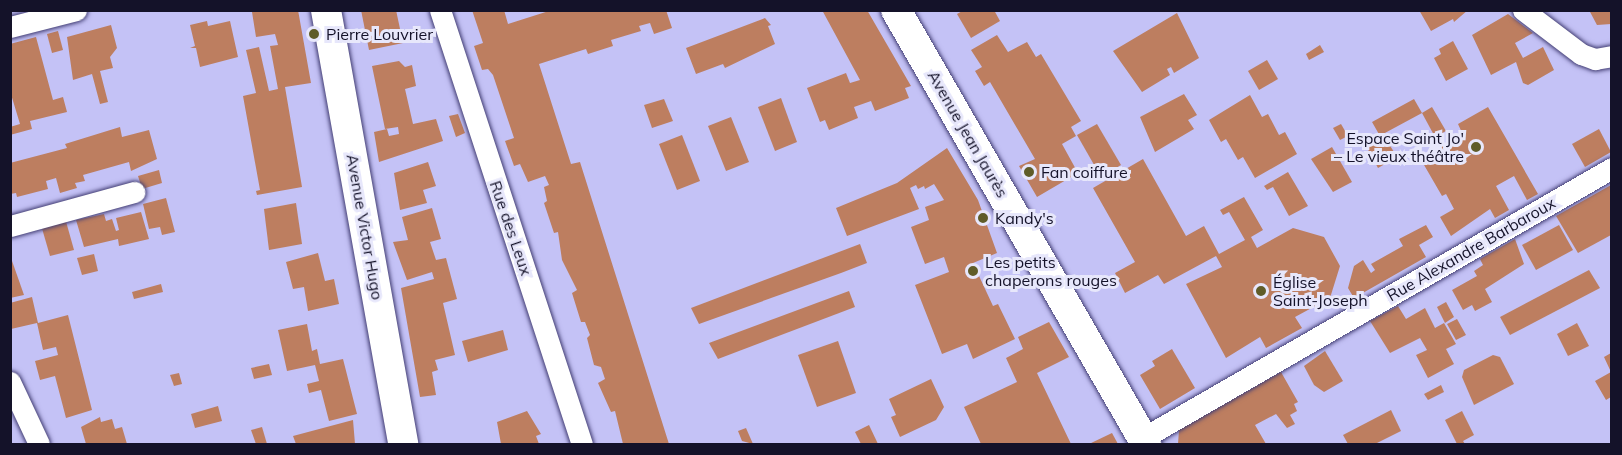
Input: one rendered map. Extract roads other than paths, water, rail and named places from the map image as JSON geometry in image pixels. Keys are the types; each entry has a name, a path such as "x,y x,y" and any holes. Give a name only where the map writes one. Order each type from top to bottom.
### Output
{"street":[{"path":"16,21 76,10"},
{"name":"Avenue Victor Hugo","path":"326,10 404,444"},
{"name":"Rue des Leux","path":"440,10 582,444"},
{"name":"Avenue Jean Jaurès","path":"896,10 1145,441"},
{"path":"1523,10 1581,54 1595,59 1611,56"},
{"name":"Rue Alexandre Barbaroux","path":"1145,441 1611,168"},
{"path":"10,226 134,192"},
{"path":"10,382 39,444"}],"place":[{"name":"Pierre Louvrier","path":"314,34"},
{"name":"Espace Saint Jo' – Le vieux théâtre","path":"1476,147"},
{"name":"Fan coiffure","path":"1029,172"},
{"name":"Kandy's","path":"983,218"},
{"name":"Les petits chaperons rouges","path":"973,271"},
{"name":"Église Saint-Joseph","path":"1261,291"}]}
